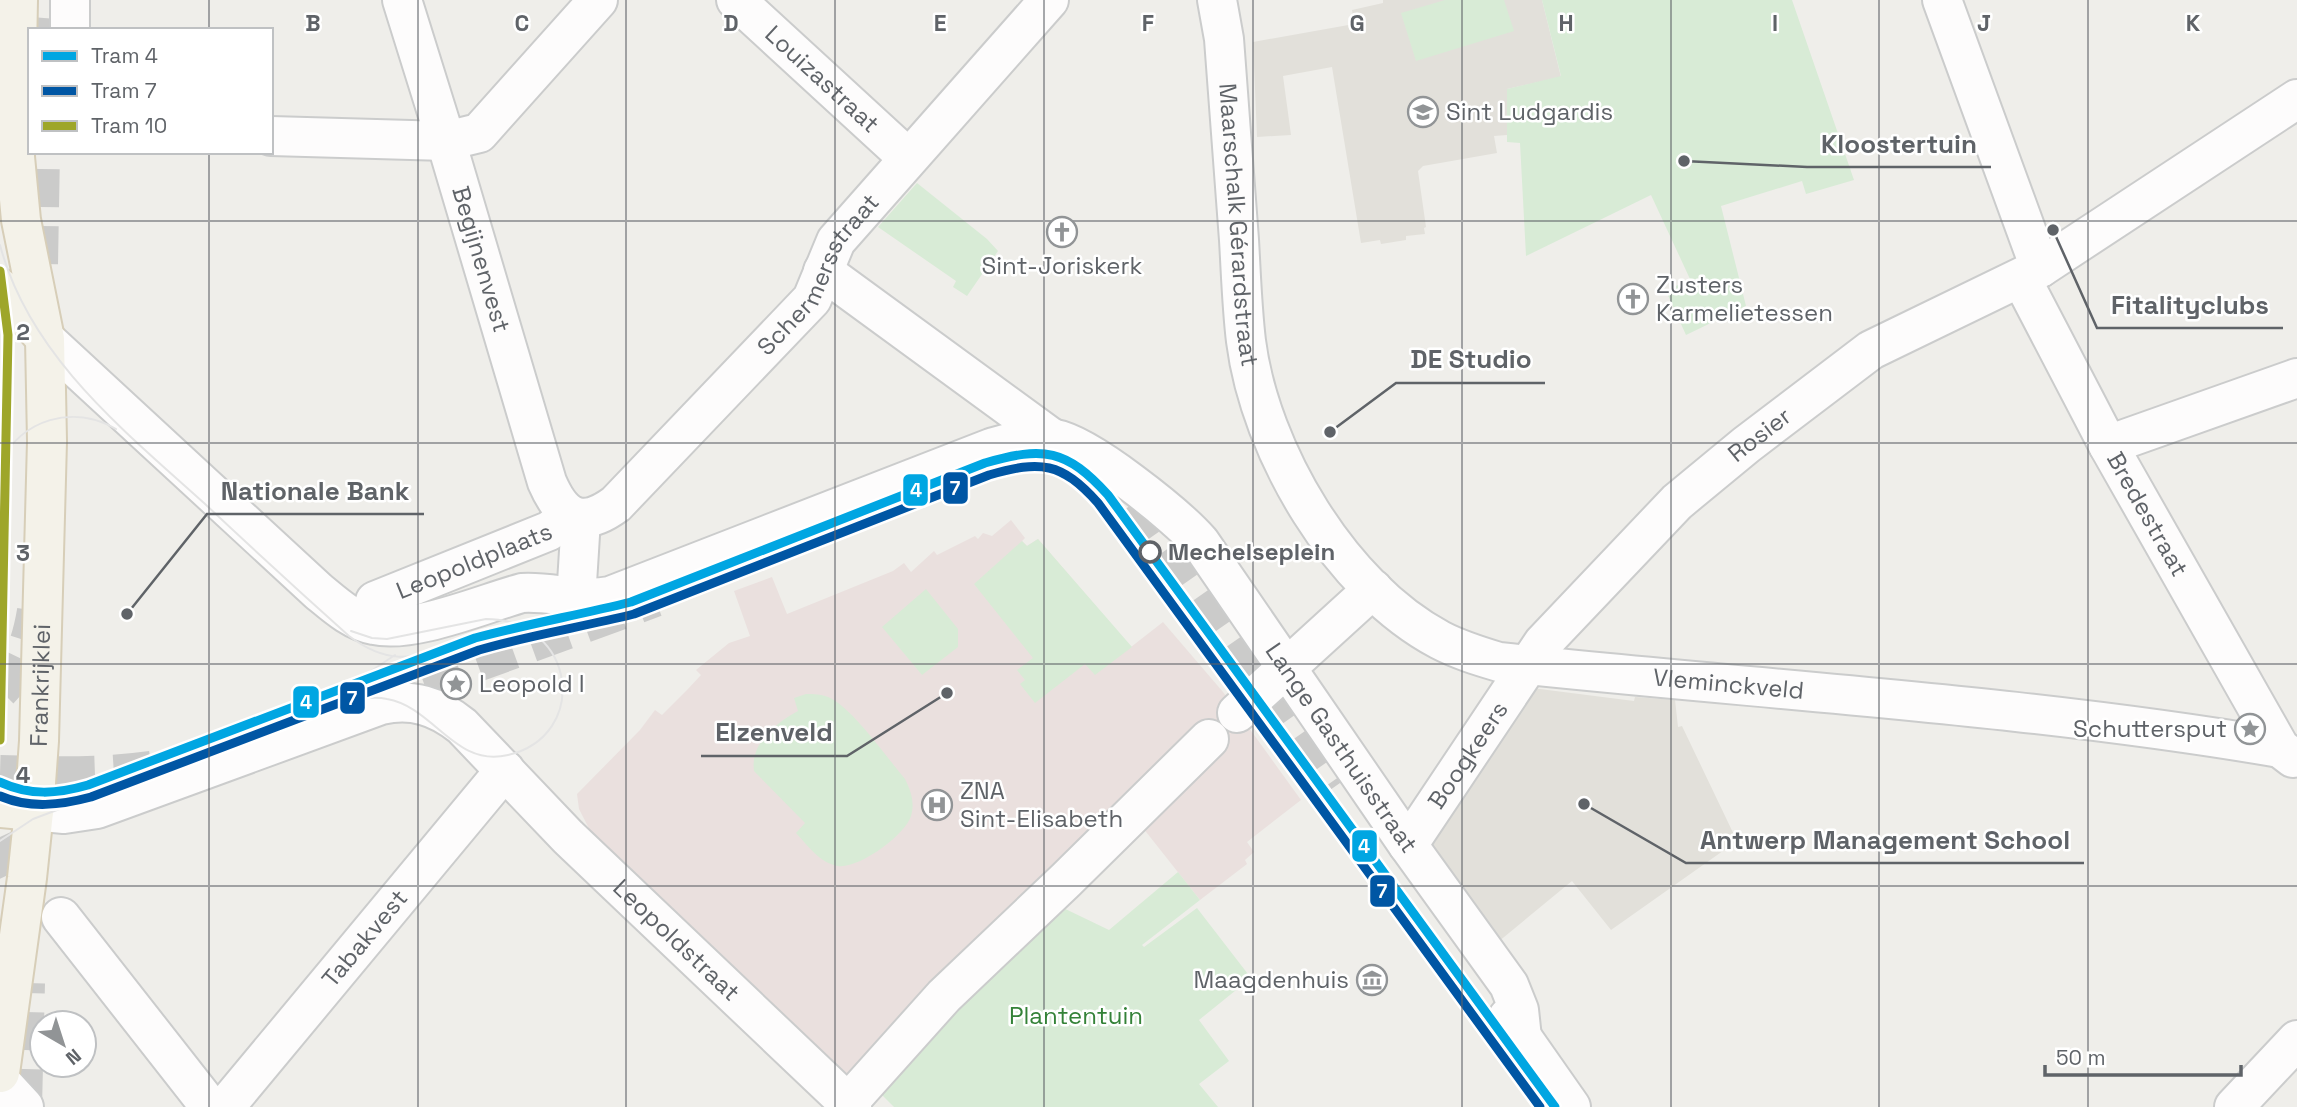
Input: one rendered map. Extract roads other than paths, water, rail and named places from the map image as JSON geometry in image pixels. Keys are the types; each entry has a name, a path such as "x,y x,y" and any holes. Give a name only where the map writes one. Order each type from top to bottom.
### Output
{"main road":[{"name":"Frankrijklei","path":"43,28 49,10"},
{"name":"Frankrijklei","path":"0,1073 17,809 39,741 47,441 45,339 19,199 15,157 23,93"},
{"path":"0,288 45,339"}],"street":[{"name":"Begijnenvest","path":"401,0 446,141 547,482 560,506 575,517"},
{"path":"273,136 446,141 479,133 598,0"},
{"name":"Louizastraat","path":"736,0 908,158"},
{"name":"Schermersstraat","path":"575,517 593,517 616,505 812,299 836,241 1049,0"},
{"name":"Maarschalk Gérardstraat","path":"1217,0 1224,39 1246,343 1260,400 1276,444"},
{"name":"Bredestraat","path":"1942,0 2030,273 2108,445 2291,746"},
{"name":"Rosier","path":"1528,665 1542,643 1677,502 1746,445 1871,350 2030,273 2297,99"},
{"path":"823,271 1053,439"},
{"name":"Leopoldplaats","path":"45,339 318,591 353,617 372,625 408,625 522,593 540,592 576,598 597,598 619,593 991,448 1017,440 1053,439"},
{"path":"2108,445 2297,378"},
{"name":"Lange Gasthuisstraat","path":"1053,439 1066,442 1089,454 1187,527 1200,542 1408,845 1509,985 1519,1010 1522,1038 1571,1107"},
{"name":"Vleminckveld","path":"1276,444 1315,521 1343,557 1373,589 1411,621 1439,640 1471,654 1500,662 1961,707 2291,746"},
{"path":"575,517 576,598"},
{"name":"Leopoldplaats","path":"375,601 550,531 575,517"},
{"path":"1237,713 1373,589"},
{"name":"Boogkeers","path":"1408,845 1528,665"},
{"path":"17,809 64,814 97,809 376,706 395,702 430,706 449,715 505,770"},
{"path":"850,1105 944,996 1209,739"},
{"name":"Leopoldstraat","path":"505,770 568,837 850,1105"},
{"name":"Tabakvest","path":"225,1107 505,770"},
{"path":"1340,783 1522,1038"},
{"path":"61,917 211,1107"},
{"path":"2234,1107 2297,1040"},
{"path":"0,1081 24,1107"}],"tunnel":[{"path":"43,28 44,18"},
{"path":"39,264 41,154"},
{"path":"1141,498 1340,783"},
{"path":"370,702 655,598"},
{"path":"0,690 8,682 24,654 36,611"},
{"path":"0,774 128,773 204,759"},
{"path":"0,837 24,889 26,905"},
{"path":"23,1107 26,983"}],"tram line":[{"path":"0,245 14,285 33,321 82,388 142,447 349,636 375,651 399,657 453,646"},
{"name":"10","path":"0,271 8,335 0,740"},
{"path":"0,463 21,436 50,420 83,418 100,421 116,429"},
{"name":"4","path":"0,782 22,790 44,792 88,785 475,638 631,602 985,463 1023,454 1053,455 1079,468 1108,495 1555,1107"},
{"name":"7","path":"0,796 34,804 68,802 91,797 479,650 634,614 989,475 1023,467 1049,468 1073,479 1098,503 1540,1107"},
{"path":"335,705 374,698 404,704 459,745 473,753 490,757 508,755 534,744 552,726 561,704 562,680 555,657 539,638 516,624 486,619 387,639 372,638 351,631"},
{"path":"333,693 395,655"},
{"path":"0,841 33,819 73,804"}],"place":[{"name":"Sint Ludgardis","path":"1423,112"},
{"name":"Kloostertuin","path":"1684,161"},
{"name":"Fitalityclubs","path":"2053,230"},
{"name":"Sint-Joriskerk","path":"1062,232"},
{"name":"Zusters Karmelietessen","path":"1633,299"},
{"name":"DE Studio","path":"1330,432"},
{"name":"Mechelseplein","path":"1150,552"},
{"name":"Nationale Bank","path":"127,614"},
{"name":"Leopold I","path":"456,684"},
{"name":"Elzenveld","path":"947,693"},
{"name":"Schuttersput","path":"2250,729"},
{"name":"Antwerp Management School","path":"1584,804"},
{"name":"ZNA Sint-Elisabeth","path":"937,805"},
{"name":"Maagdenhuis","path":"1372,980"}],"park label":[{"name":"Plantentuin","path":"1076,1016"}]}
